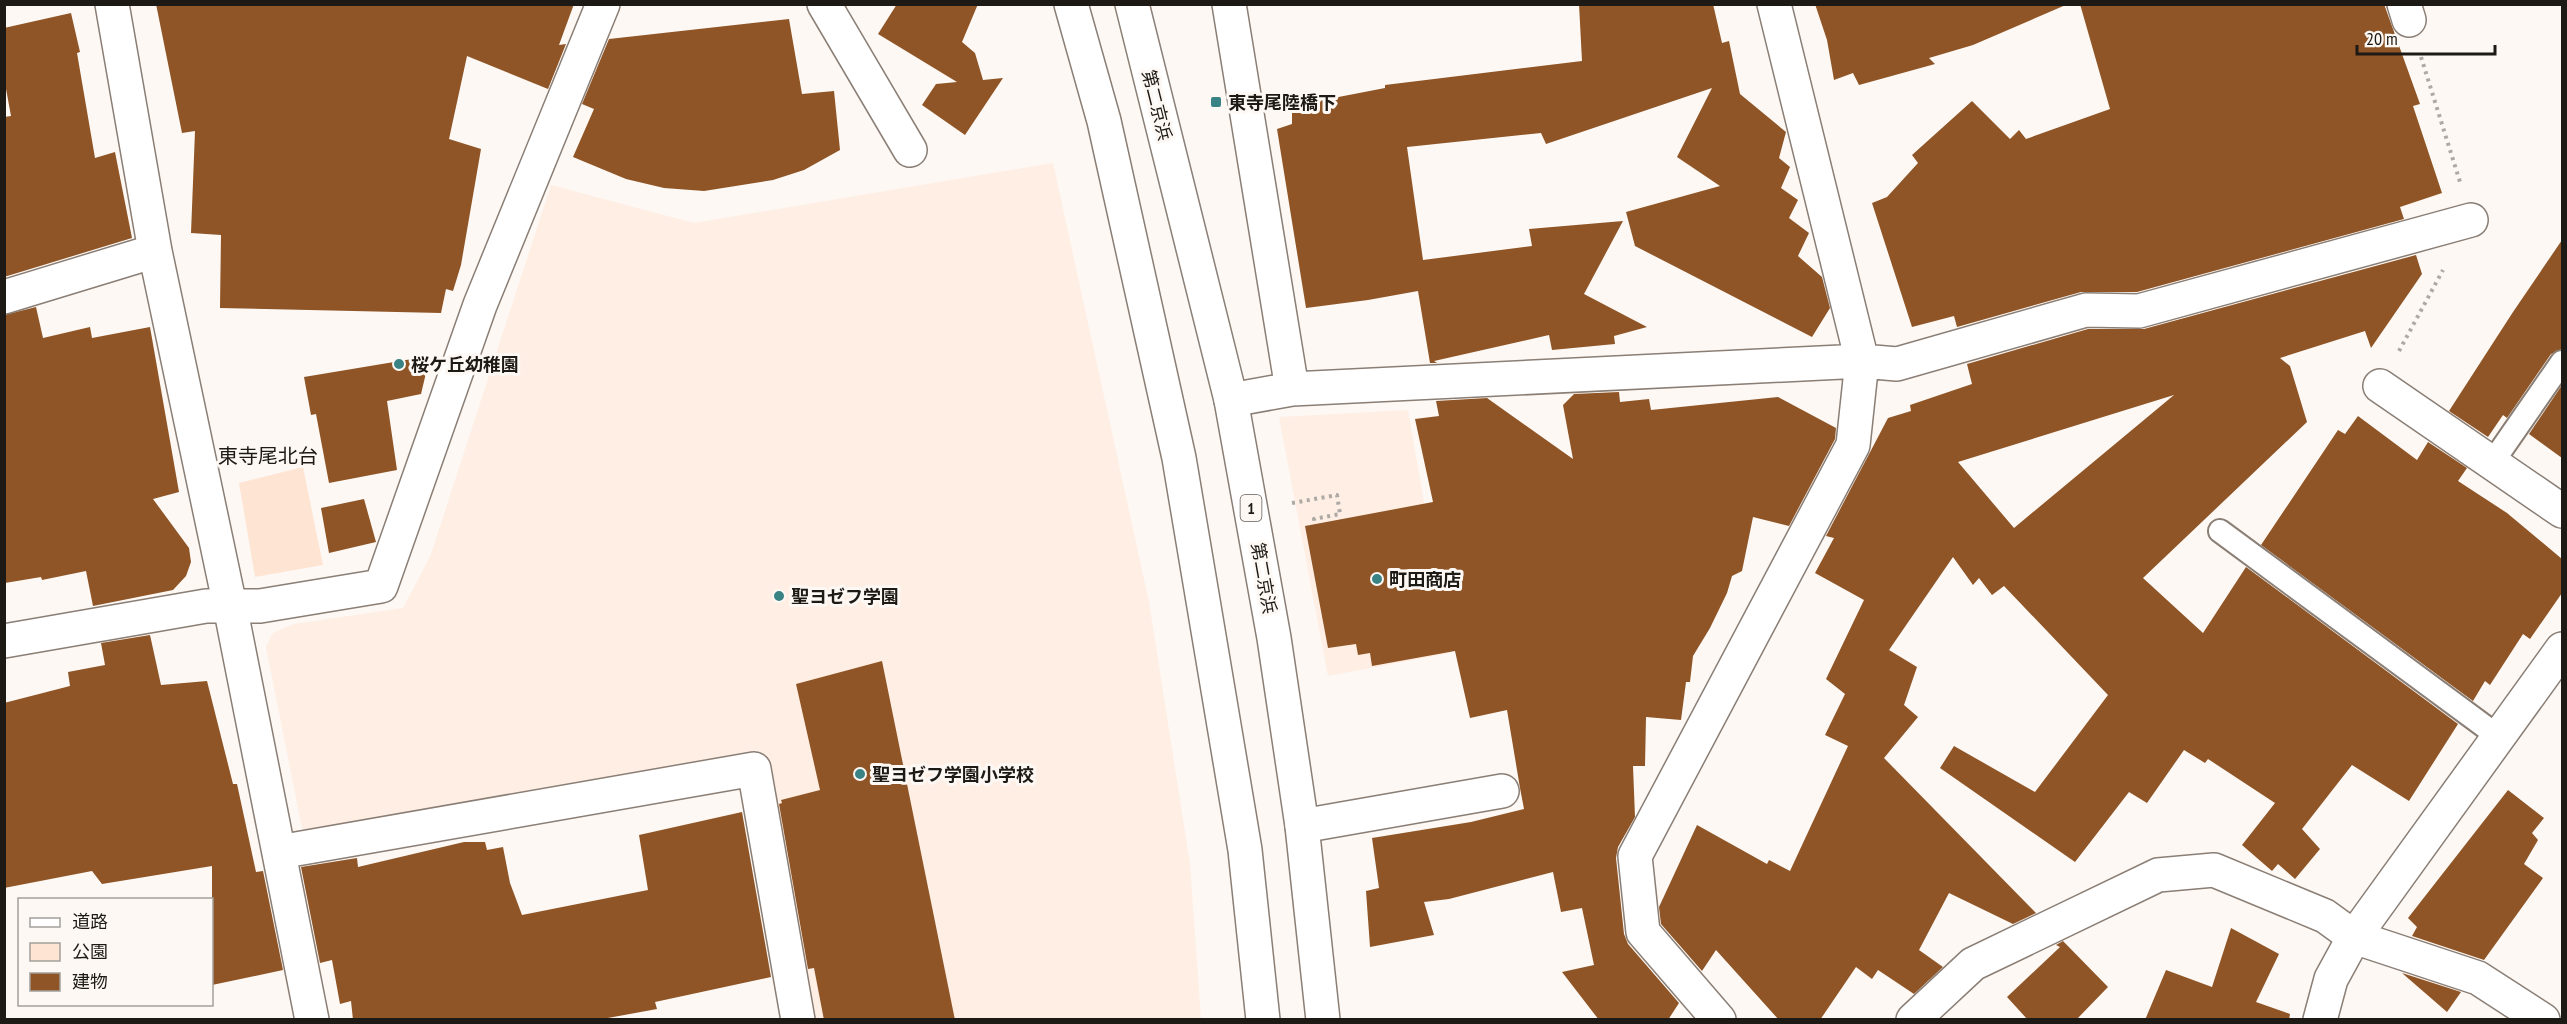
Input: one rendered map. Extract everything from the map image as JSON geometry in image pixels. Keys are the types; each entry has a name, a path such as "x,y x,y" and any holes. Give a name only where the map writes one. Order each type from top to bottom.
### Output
{"main road":[{"path":"112,4 155,251 230,606 312,1020"},
{"path":"4,641 206,606 260,606 381,586 480,305 603,4"},
{"path":"824,4 910,150"},
{"path":"1071,4 1104,121 1179,458 1245,850 1263,1020"},
{"name":"第二京浜","path":"1132,4 1231,400 1274,638 1302,826 1323,1020"},
{"path":"1229,4 1292,389"},
{"path":"1719,1020 1643,932 1635,856 1852,445 1862,361 1774,4"},
{"path":"1231,400 1292,389 1862,361 1897,364 2086,310 2139,311 2471,220"},
{"path":"4,297 155,251"},
{"path":"2380,386 2562,511"},
{"path":"2320,1020 2331,979 2354,937 2562,649"},
{"path":"279,852 754,769 798,1020"},
{"path":"1302,826 1502,791"},
{"path":"1913,1020 1973,964 2158,875 2214,870 2325,916 2354,937 2478,978 2543,1020"}],"lane":[{"path":"2492,463 2562,362"},
{"path":"2220,531 2499,737"}],"path":[{"path":"1285,504 1337,495 1340,514 1314,519 1315,524"}],"shaded area":[{"name":"聖ヨゼフ学園","path":"1053,163 1149,602 1190,864 1201,1019 811,1019 757,750 311,834 302,828 266,647 273,633 294,624 403,608 430,557 551,185 694,223"},
{"path":"1408,410 1450,653 1328,676 1279,417"}],"green space":[{"path":"303,467 323,565 255,577 239,483"}],"building":[{"path":"156,4 574,4 559,45 566,44 548,89 467,56 449,139 481,149 461,265 453,291 446,289 441,313 220,308 221,235 191,233 195,131 182,133"},
{"path":"897,4 978,4 962,42 975,53 983,80 1003,78 965,135 922,105 936,84 957,82 878,34"},
{"path":"1579,4 1713,4 1722,43 1729,41 1740,94 1786,132 1779,158 1790,167 1781,188 1798,200 1789,218 1809,233 1798,256 1822,277 1830,308 1812,337 1635,246 1626,212 1720,186 1677,157 1712,88 1546,144 1541,133 1407,147 1423,260 1532,246 1529,229 1623,221 1584,294 1647,327 1614,336 1615,344 1552,350 1549,335 1430,363 1418,291 1306,308 1277,129 1292,124 1292,106 1385,88 1385,85 1582,61"},
{"path":"1815,4 2068,4 1973,45 1929,58 1935,64 1859,85 1853,73 1834,80 1827,40"},
{"path":"2080,4 2384,4 2420,104 2413,106 2442,193 2400,207 2404,219 2137,292 2081,292 1957,327 1954,316 1912,327 1872,203 1887,197 1918,163 1912,155 1972,101 2010,139 2019,130 2026,139 2110,109"},
{"path":"71,13 80,52 77,53 95,158 115,152 132,238 4,277 4,117 11,116 4,78 4,28"},
{"path":"789,19 802,94 834,91 840,150 804,170 773,180 704,191 664,188 626,179 573,157 594,109 582,104 609,39"},
{"path":"2562,240 2562,349 2551,354 2507,418 2503,415 2488,437 2449,411"},
{"path":"2416,255 2422,274 2371,348 2365,331 2280,358 2290,366 2307,422 2143,578 2203,633 2246,567 2458,724 2409,801 2352,765 2302,829 2320,849 2295,879 2278,864 2272,871 2242,845 2275,803 2208,759 2205,763 2184,750 2147,803 2129,792 2075,862 1940,768 1954,746 2035,792 2108,695 2004,586 1992,595 1979,578 1973,585 1953,557 1889,650 1917,667 1904,705 1918,717 1884,758 2036,913 2013,924 1949,893 1919,950 1943,967 1914,994 1878,970 1872,979 1856,967 1820,1020 1779,1020 1716,950 1702,971 1661,924 1659,907 1697,825 1767,864 1769,860 1790,871 1848,746 1825,735 1845,694 1826,679 1864,600 1815,573 1834,538 1826,536 1888,418 1911,411 1910,405 1972,384 1967,364 2088,329 2144,329","holes":["2174,395 2014,528 1958,462"]},
{"path":"36,307 43,338 90,327 92,338 150,327 179,492 153,499 189,548 191,562 186,576 173,590 93,606 86,571 42,580 41,577 5,583 4,315"},
{"path":"430,356 421,394 387,401 397,470 329,483 316,414 311,415 304,377"},
{"path":"2562,385 2562,458 2529,434"},
{"path":"1619,392 1620,402 1649,399 1651,410 1778,397 1836,428 1835,439 1789,526 1753,517 1742,571 1732,576 1727,593 1710,628 1693,656 1690,682 1686,682 1681,720 1646,717 1645,766 1633,766 1635,817 1618,847 1616,858 1624,934 1628,944 1679,1003 1668,1020 1599,1020 1562,972 1594,965 1582,908 1561,912 1553,872 1449,899 1424,902 1434,935 1370,947 1366,891 1379,888 1372,838 1471,822 1524,809 1507,710 1470,718 1455,651 1372,666 1370,653 1358,655 1356,644 1328,648 1305,526 1433,502 1415,419 1439,416 1436,401 1487,398 1573,459 1563,405 1574,394"},
{"path":"2358,416 2417,460 2428,442 2467,468 2458,481 2507,513 2562,559 2562,593 2530,639 2523,634 2490,685 2485,681 2473,701 2261,545 2338,430 2345,434"},
{"path":"364,499 376,542 329,553 321,508"},
{"path":"150,635 161,685 207,681 233,784 237,784 256,872 263,871 283,970 213,985 212,866 102,884 92,871 4,888 4,703 70,686 68,672 105,665 101,643"},
{"path":"882,661 955,1020 824,1020 814,968 808,969 779,804 782,803 781,800 820,790 796,684"},
{"path":"2508,790 2544,818 2532,833 2538,840 2524,864 2543,878 2484,960 2412,936 2417,927 2408,918"},
{"path":"742,812 771,977 655,1002 657,1009 597,1020 353,1020 351,1001 340,1004 332,960 320,963 301,867 357,858 358,867 464,842 485,842 487,850 503,847 510,883 522,915 648,890 639,835"},
{"path":"2231,928 2279,954 2256,1002 2290,1014 2289,1020 2145,1020 2166,970 2212,987"},
{"path":"2063,941 2108,987 2076,1020 2028,1020 2007,997 2060,947 2056,945"},
{"path":"2402,973 2461,992 2447,1012"}],"place":[{"name":"東寺尾陸橋下","path":"1216,102"},
{"name":"桜ケ丘幼稚園","path":"399,364"},
{"name":"町田商店","path":"1377,579"},
{"name":"聖ヨゼフ学園","path":"779,596"},
{"name":"聖ヨゼフ学園小学校","path":"860,774"}],"district":[{"name":"東寺尾北台","path":"268,456"}]}
